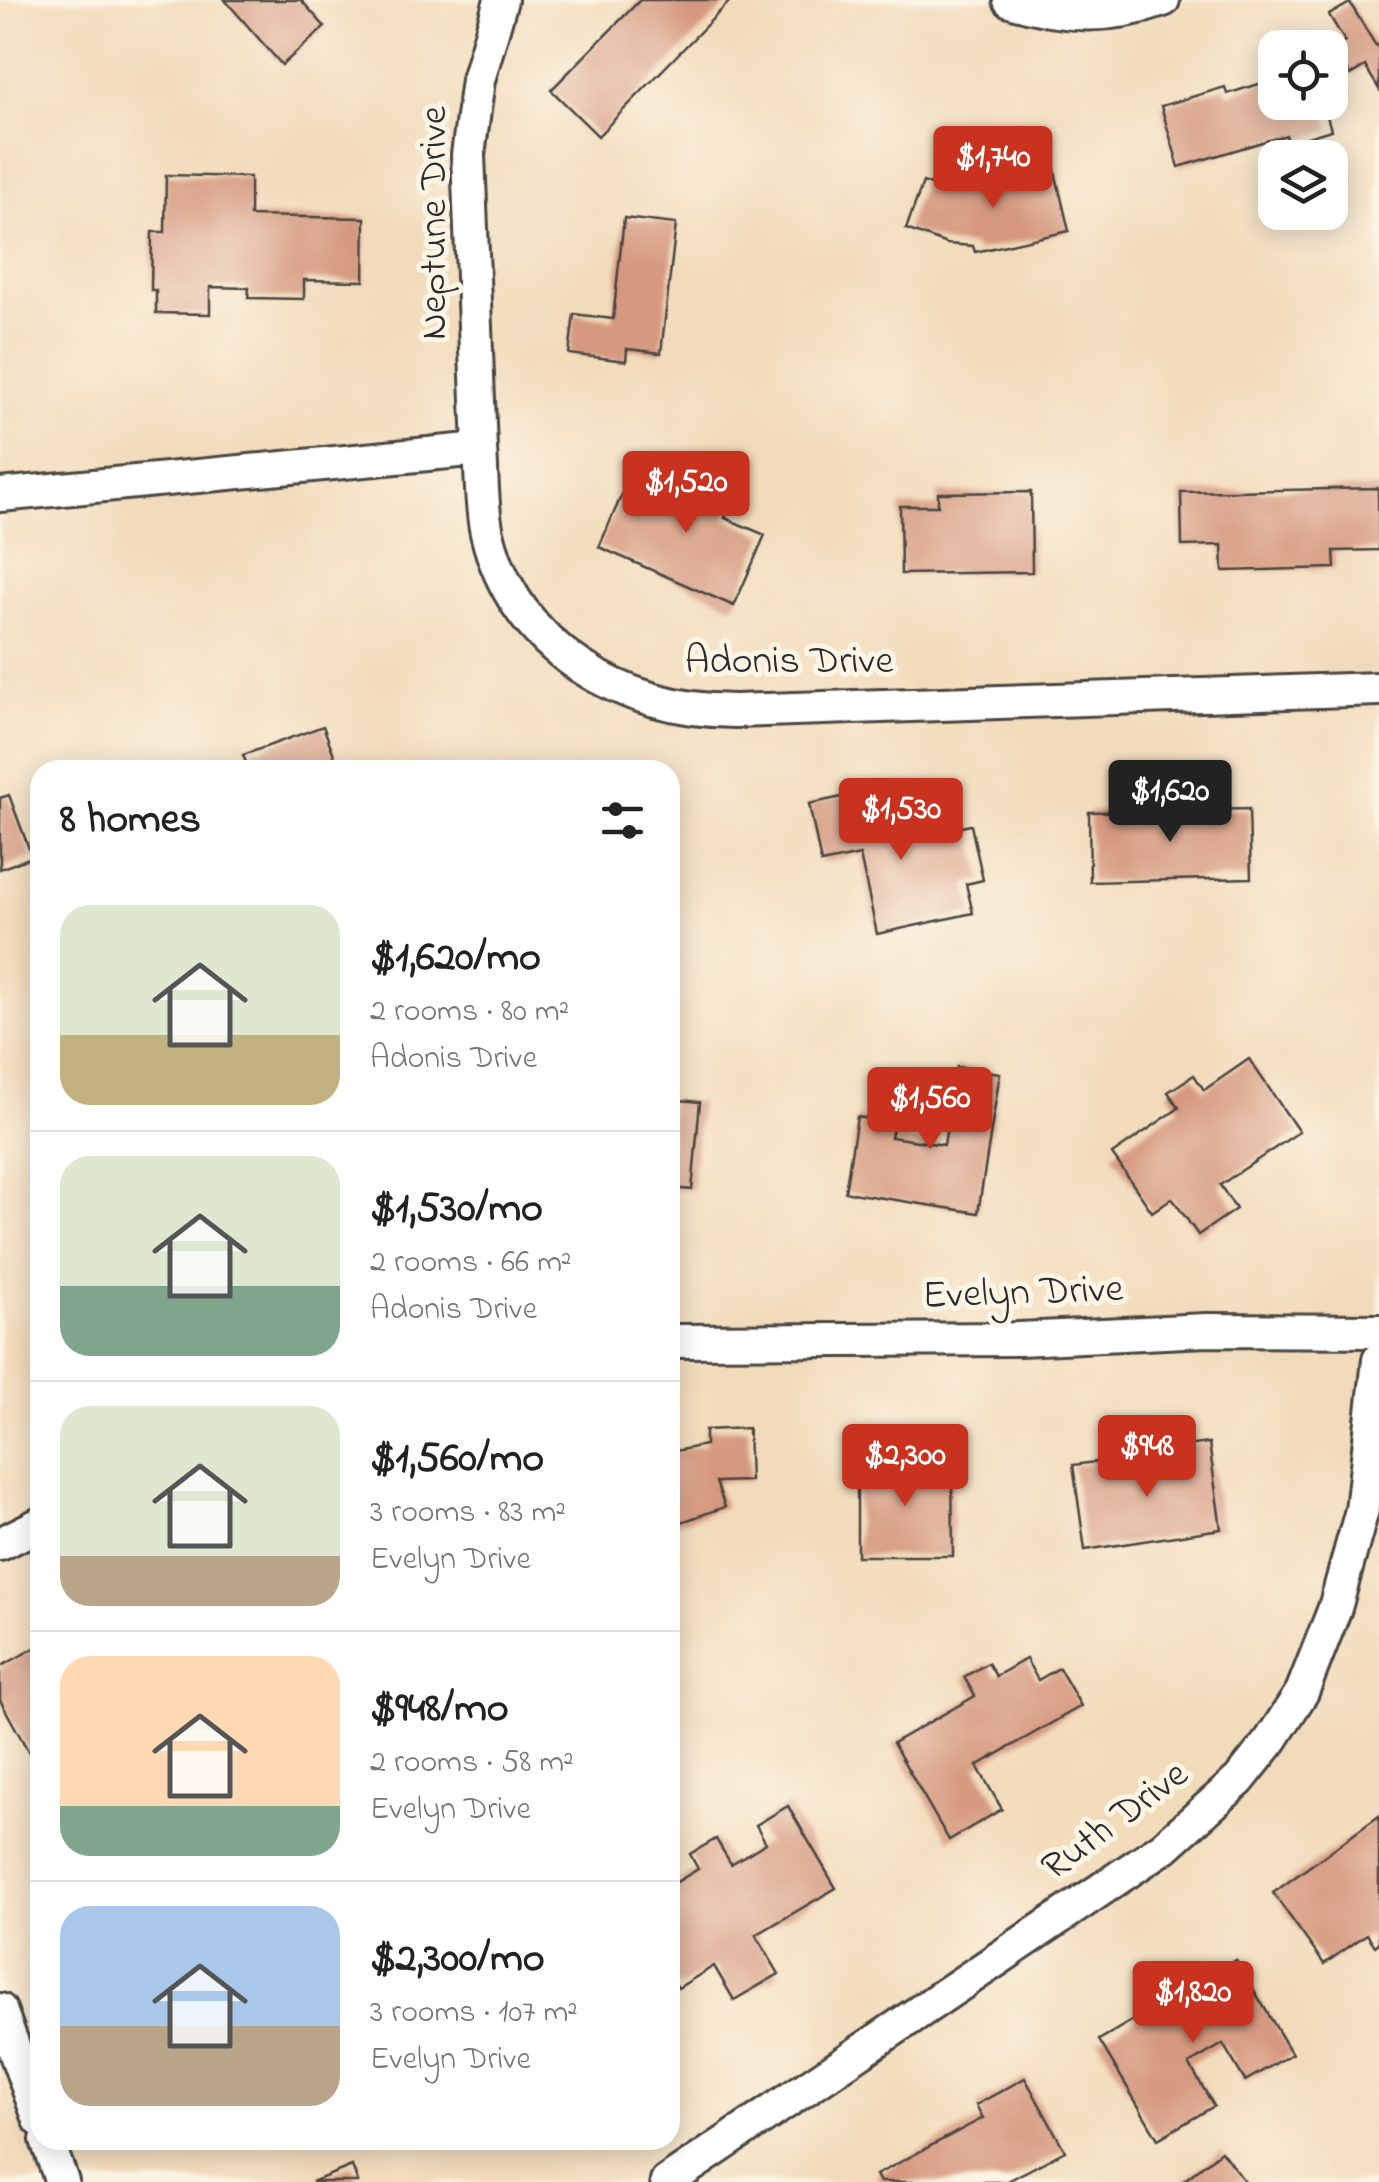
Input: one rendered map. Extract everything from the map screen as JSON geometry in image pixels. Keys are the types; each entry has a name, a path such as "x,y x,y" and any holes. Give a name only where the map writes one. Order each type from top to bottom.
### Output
{"street":[{"name":"Neptune Drive","path":"480,449 468,156 478,80 502,0"},
{"path":"1010,0 1080,15 1128,11 1163,0"},
{"path":"0,495 480,449"},
{"name":"Adonis Drive","path":"480,449 486,532 514,598 561,652 590,674 649,701 677,708 736,711 1379,688"},
{"name":"Evelyn Drive","path":"680,1341 1020,1339 1206,1330 1379,1331"},
{"name":"Ruth Drive","path":"667,2182 1164,1846 1239,1780 1272,1740 1302,1692 1336,1608 1362,1510 1379,1360"},
{"path":"0,1544 30,1529"},
{"path":"0,2010 30,2092"},
{"path":"51,2150 62,2182"}],"building":[{"path":"225,0 301,0 325,27 282,65"},
{"path":"640,0 731,0 598,136 551,90"},
{"path":"1350,3 1376,46 1379,44 1379,89 1365,66 1350,75 1348,30 1338,30 1329,15"},
{"path":"1258,84 1258,120 1328,120 1331,130 1298,140 1287,140 1286,135 1258,140 1258,143 1179,167 1161,106 1225,87 1227,94"},
{"path":"1053,163 1069,231 975,252 973,246 947,244 906,229 923,182 956,193 991,185 989,178"},
{"path":"166,175 250,177 250,216 365,218 364,281 304,280 304,299 248,298 249,288 210,287 210,314 156,313 156,290 151,290 152,232 165,232"},
{"path":"624,218 676,224 661,353 627,349 626,361 569,354 574,314 613,319"},
{"path":"687,467 737,489 725,518 765,535 734,606 599,547 626,485 671,504"},
{"path":"1378,488 1379,550 1334,551 1335,568 1223,571 1222,545 1182,546 1181,492"},
{"path":"1031,492 1032,572 901,574 900,506 938,506 938,493"},
{"path":"323,726 336,760 245,760 243,755"},
{"path":"860,793 867,827 927,814 931,833 971,825 983,880 966,884 973,913 877,934 860,855 821,863 809,804"},
{"path":"9,795 30,858 0,869 0,798"},
{"path":"1249,809 1251,878 1090,882 1089,812"},
{"path":"1249,1059 1299,1132 1220,1185 1236,1209 1198,1235 1172,1198 1152,1212 1112,1154 1179,1108 1168,1092 1194,1075 1204,1090"},
{"path":"957,1067 1000,1073 978,1213 845,1192 857,1117 894,1123 891,1137 944,1145"},
{"path":"680,1100 700,1102 692,1190 680,1189"},
{"path":"748,1428 750,1481 716,1482 725,1507 680,1523 680,1450 705,1445 705,1430"},
{"path":"1209,1443 1221,1529 1085,1550 1073,1465 1124,1458 1127,1479 1173,1472 1169,1448"},
{"path":"857,1462 952,1462 953,1556 857,1556"},
{"path":"30,1650 30,1754 0,1700 0,1667"},
{"path":"1026,1659 1038,1680 1059,1668 1081,1706 977,1766 1002,1809 949,1840 893,1743 975,1696 964,1677 988,1663 996,1676"},
{"path":"788,1806 836,1888 756,1935 779,1974 734,2000 714,1966 680,1987 680,1880 698,1869 690,1854 716,1839 731,1864 766,1843 756,1825"},
{"path":"1379,1816 1379,1943 1375,1946 1367,1934 1324,1964 1273,1893"},
{"path":"1236,1960 1292,2054 1245,2081 1223,2044 1189,2064 1214,2106 1158,2139 1099,2040"},
{"path":"1025,2078 1065,2151 1006,2182 880,2182 876,2175 983,2118 976,2105"},
{"path":"1221,2151 1245,2182 1182,2182"},
{"path":"352,2166 358,2182 312,2182"}]}
